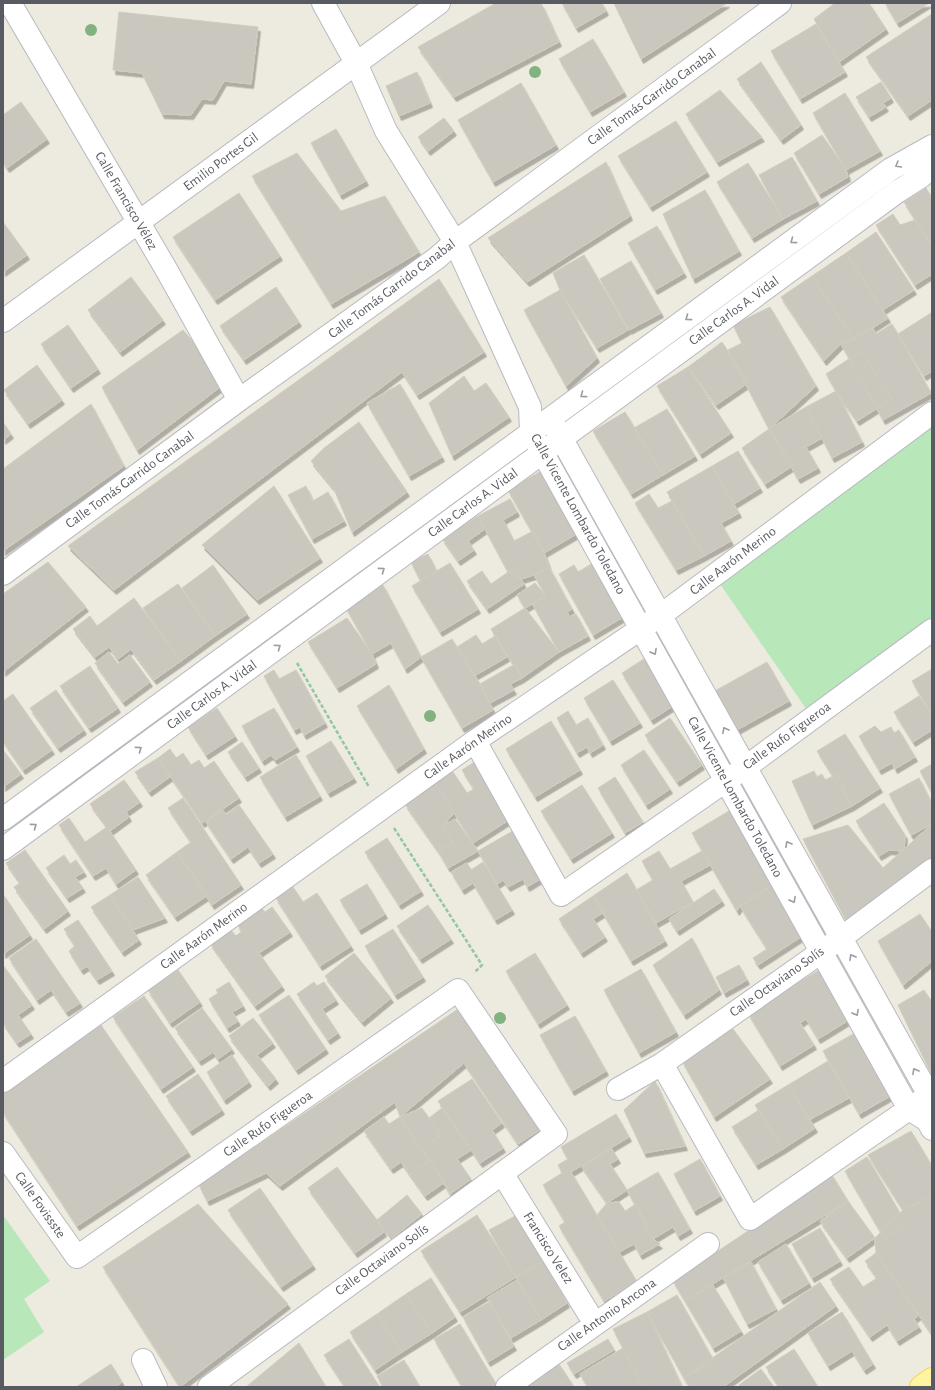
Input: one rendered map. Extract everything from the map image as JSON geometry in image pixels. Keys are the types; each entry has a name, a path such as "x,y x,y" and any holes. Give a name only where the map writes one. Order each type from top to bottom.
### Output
{"main road":[{"path":"921,1387 932,1379"}],"street":[{"name":"Calle Francisco Vélez","path":"10,3 239,400"},
{"path":"323,3 356,63 386,132 455,242 530,407"},
{"name":"Emilio Portes Gil","path":"3,321 439,3"},
{"name":"Calle Tomás Garrido Canabal","path":"3,574 239,400 437,258 455,242 780,3"},
{"name":"Calle Carlos A. Vidal","path":"3,819 891,169 932,146"},
{"name":"Calle Carlos A. Vidal","path":"3,849 897,192 927,177 932,150"},
{"name":"Calle Vicente Lombardo Toledano","path":"530,407 551,418 929,1095 923,1119 821,950 542,452 531,432 530,407"},
{"name":"Calle Aarón Merino","path":"3,1081 476,741 661,615 932,413"},
{"name":"Calle Rufo Figueroa","path":"476,741 561,895 746,767 932,630"},
{"name":"Calle Octaviano Solís","path":"618,1089 662,1064 821,950 841,938 932,870"},
{"name":"Calle Rufo Figueroa","path":"77,1257 458,990"},
{"name":"Calle Octaviano Solís","path":"209,1387 556,1134 458,990"},
{"path":"662,1064 750,1219 923,1119"},
{"name":"Calle Fovissste","path":"3,1153 77,1257"},
{"name":"Francisco Velez","path":"502,1173 595,1324"},
{"name":"Calle Antonio Ancona","path":"507,1387 708,1244"},
{"path":"143,1360 156,1387"}],"green space":[{"path":"932,424 932,618 807,710 718,581"},
{"path":"3,1215 50,1281 24,1299 44,1332 3,1360"}],"building":[{"path":"496,3 541,3 559,42 454,97 418,47"},
{"path":"562,3 602,3 606,11 576,28"},
{"path":"614,3 727,3 641,59"},
{"path":"835,3 869,3 886,29 839,62 814,19"},
{"path":"885,3 929,3 897,23"},
{"path":"119,12 258,27 251,84 224,81 213,100 202,99 191,115 162,114 142,73 113,70"},
{"path":"932,14 932,100 908,116 866,57"},
{"path":"816,24 845,72 800,99 771,51"},
{"path":"593,39 624,92 590,112 559,59"},
{"path":"761,62 801,125 781,140 737,79"},
{"path":"417,72 430,103 399,116 386,86"},
{"path":"881,82 891,98 883,103 886,107 869,117 856,97"},
{"path":"521,83 556,145 493,182 458,120"},
{"path":"720,90 762,137 717,162 686,114"},
{"path":"845,93 880,151 846,170 813,113"},
{"path":"21,102 47,139 7,168 3,162 3,115"},
{"path":"444,118 454,131 428,151 418,137"},
{"path":"676,121 707,172 650,207 618,156"},
{"path":"336,129 366,181 340,195 311,143"},
{"path":"822,135 846,170 848,177 819,194 794,153"},
{"path":"297,153 341,211 385,196 419,252 331,304 252,176"},
{"path":"792,157 817,201 783,219 759,175"},
{"path":"606,162 630,216 527,282 488,238"},
{"path":"748,163 783,219 752,238 717,182"},
{"path":"926,188 932,198 932,246 904,202"},
{"path":"705,190 739,251 693,279 663,214"},
{"path":"239,193 280,256 215,300 173,237"},
{"path":"893,214 900,225 915,220 932,246 932,274 915,285 876,225"},
{"path":"3,222 27,255 3,272"},
{"path":"657,226 684,273 655,290 628,243"},
{"path":"876,232 914,290 883,310 846,253"},
{"path":"846,253 888,318 854,340 812,276"},
{"path":"584,255 628,330 597,348 560,290 553,273"},
{"path":"631,261 661,313 629,330 600,279"},
{"path":"812,276 854,340 841,344 824,361 781,297"},
{"path":"131,277 163,320 120,352 88,310"},
{"path":"439,279 484,352 417,395 402,372 114,590 68,546"},
{"path":"276,287 299,322 244,360 220,326"},
{"path":"560,290 597,358 566,386 524,310"},
{"path":"770,307 816,386 769,429 728,350 742,343 733,325"},
{"path":"931,313 932,371 924,376 898,334"},
{"path":"892,324 931,393 883,420 841,344 872,327 876,334"},
{"path":"68,325 98,369 71,388 41,344"},
{"path":"183,330 227,382 137,450 102,387"},
{"path":"722,342 748,383 716,405 688,367"},
{"path":"861,351 892,399 857,421 826,374"},
{"path":"37,365 62,400 28,424 4,390"},
{"path":"688,367 731,433 700,454 657,386"},
{"path":"464,376 474,391 486,383 509,417 452,456 429,403"},
{"path":"400,384 442,457 409,476 367,403"},
{"path":"836,391 862,442 832,458 806,407"},
{"path":"91,404 124,466 3,551 3,469"},
{"path":"806,407 822,438 806,447 818,468 798,479 769,429"},
{"path":"667,409 695,456 663,475 634,428"},
{"path":"625,412 663,475 631,494 593,431"},
{"path":"3,422 11,434 3,440"},
{"path":"359,422 407,492 352,532 334,489 311,461 324,448"},
{"path":"769,429 794,465 765,484 742,448"},
{"path":"738,451 760,488 734,504 712,466"},
{"path":"712,466 739,513 721,523 731,541 704,556 667,492"},
{"path":"543,470 580,532 544,553 508,490"},
{"path":"274,486 320,558 257,600 202,545"},
{"path":"306,486 313,501 328,492 344,521 312,539 288,495"},
{"path":"649,494 658,508 672,501 704,556 676,570 635,503"},
{"path":"510,499 517,512 503,520 514,541 533,531 549,567 534,575 521,579 508,572 478,516"},
{"path":"478,516 485,529 468,541 474,550 458,561 442,538"},
{"path":"428,554 437,572 420,580 411,562"},
{"path":"48,562 86,607 3,672 3,594"},
{"path":"450,563 478,609 440,632 412,586"},
{"path":"593,563 630,613 593,635 559,574 574,565 578,572"},
{"path":"213,565 247,614 215,636 182,588"},
{"path":"549,567 572,609 567,612 570,617 576,614 588,636 559,652 532,603 546,596 534,575"},
{"path":"514,568 524,584 487,609 467,581 482,571 491,584"},
{"path":"535,583 546,596 525,608 517,595"},
{"path":"178,584 215,636 181,661 143,608"},
{"path":"383,585 421,657 405,669 391,643 372,654 345,606"},
{"path":"134,598 181,661 154,680 131,649 118,659 109,647 95,657 73,629 90,616 97,626"},
{"path":"525,608 559,652 522,678 491,629"},
{"path":"347,618 372,654 376,664 337,688 308,642"},
{"path":"476,635 482,644 495,636 507,657 474,676 457,647"},
{"path":"452,639 480,684 493,710 462,728 421,657"},
{"path":"109,652 118,664 130,655 150,682 123,702 95,663"},
{"path":"647,657 676,704 651,720 622,673"},
{"path":"767,662 789,701 735,731 713,692"},
{"path":"515,664 522,678 510,684 514,690 490,703 480,684"},
{"path":"90,666 118,708 89,728 60,686"},
{"path":"932,669 932,715 912,681"},
{"path":"274,670 279,679 296,670 325,723 304,735 300,727 294,730 264,676"},
{"path":"613,680 640,723 610,741 584,698"},
{"path":"389,685 424,749 396,769 357,706"},
{"path":"56,690 84,730 58,748 30,708"},
{"path":"13,694 52,750 23,770 3,741 3,701"},
{"path":"919,696 932,716 932,730 913,742 894,712"},
{"path":"217,708 235,736 206,755 188,727"},
{"path":"274,708 297,747 275,760 271,755 262,761 242,726"},
{"path":"568,711 576,725 588,718 603,745 590,753 587,747 577,753 557,718"},
{"path":"670,718 702,765 677,782 645,735"},
{"path":"551,721 580,770 535,797 506,749"},
{"path":"875,726 881,732 891,727 894,733 899,730 915,757 895,769 892,763 879,770 859,736"},
{"path":"845,734 880,788 852,806 817,751"},
{"path":"331,741 354,778 328,793 306,756"},
{"path":"242,742 259,768 245,777 228,752"},
{"path":"170,749 176,758 183,753 191,765 199,760 204,768 214,761 239,798 202,823 158,758"},
{"path":"3,750 21,774 3,787"},
{"path":"644,750 670,789 646,805 621,765"},
{"path":"296,755 320,796 285,817 260,777"},
{"path":"158,758 171,776 149,792 135,772"},
{"path":"479,759 515,816 473,843 435,783 453,772 467,793 474,789 462,770"},
{"path":"932,764 932,793 920,771"},
{"path":"814,771 817,777 822,774 825,780 837,774 852,806 812,825 792,781"},
{"path":"615,777 643,822 625,833 598,788"},
{"path":"919,778 932,804 932,824 911,835 889,794"},
{"path":"124,780 140,802 126,812 129,817 110,831 90,804"},
{"path":"435,783 454,813 443,826 453,842 438,851 405,804"},
{"path":"582,785 612,833 571,859 541,811"},
{"path":"183,798 241,885 212,905 177,852 191,842 168,808"},
{"path":"884,803 905,835 904,851 889,850 879,856 856,821"},
{"path":"239,805 273,854 259,863 248,847 231,859 206,822 223,810 226,815"},
{"path":"729,811 776,883 740,906 737,911 692,833"},
{"path":"69,818 85,842 107,827 136,870 116,884 106,868 93,876 59,825"},
{"path":"455,819 478,851 448,868 438,851 453,842 443,826"},
{"path":"932,824 932,860 848,924 803,839 848,825 883,868"},
{"path":"518,828 545,876 527,887 523,879 508,887 503,880 497,884 478,851"},
{"path":"387,838 421,891 399,905 365,852"},
{"path":"25,850 68,911 44,929 14,887 20,883 6,863"},
{"path":"659,851 670,869 702,851 710,865 681,881 693,902 656,923 636,890 653,880 642,861"},
{"path":"177,852 208,895 175,917 146,875"},
{"path":"64,855 70,864 76,860 84,872 75,877 83,888 67,898 46,868"},
{"path":"483,862 512,910 495,920 473,883 462,890 451,872 467,863 471,870"},
{"path":"627,873 665,941 631,961 593,896"},
{"path":"138,877 165,918 133,930 110,895"},
{"path":"776,883 807,933 758,965 753,958 767,949 740,906"},
{"path":"367,884 385,914 359,930 340,900"},
{"path":"293,887 303,902 317,893 351,946 320,966 276,898"},
{"path":"714,889 722,901 677,931 669,919"},
{"path":"3,894 30,935 3,954"},
{"path":"110,895 139,940 122,952 91,907"},
{"path":"593,896 604,912 593,919 605,937 581,953 559,919"},
{"path":"428,905 451,939 420,959 397,926"},
{"path":"261,907 265,912 272,907 290,932 259,953 282,986 255,1006 210,943 230,929 236,936 242,931 237,924"},
{"path":"920,914 932,932 932,961 903,985 878,941"},
{"path":"78,920 112,971 97,980 87,966 81,970 69,951 75,946 64,929"},
{"path":"393,929 423,977 395,995 365,946"},
{"path":"692,938 719,990 684,1015 653,965"},
{"path":"36,939 80,1003 66,1012 51,990 37,1000 9,958"},
{"path":"354,953 391,998 362,1022 325,976"},
{"path":"535,953 567,1005 538,1024 506,971"},
{"path":"3,965 32,1005 18,1015 31,1034 17,1043 3,1023"},
{"path":"739,965 747,980 724,993 716,977"},
{"path":"641,969 676,1032 639,1053 604,990"},
{"path":"178,970 200,1002 170,1023 148,990"},
{"path":"819,970 849,1020 818,1039 806,1019 800,1023 814,1045 780,1066 748,1013"},
{"path":"229,982 243,1006 232,1012 238,1021 227,1028 209,999 218,993 216,990"},
{"path":"314,982 317,986 324,982 336,1000 322,1009 338,1033 328,1040 297,994"},
{"path":"924,990 932,1002 932,1075 898,1005"},
{"path":"289,995 326,1049 296,1070 259,1015"},
{"path":"144,996 193,1067 161,1089 113,1017"},
{"path":"464,1005 544,1127 518,1144 464,1063 400,1117 395,1102 280,1186 266,1173 207,1201 199,1185"},
{"path":"202,1008 232,1049 218,1059 213,1052 199,1061 175,1028"},
{"path":"94,1015 188,1152 77,1226 3,1112 3,1091"},
{"path":"575,1016 606,1071 572,1091 540,1035"},
{"path":"253,1018 273,1043 257,1055 276,1079 268,1086 229,1036"},
{"path":"733,1029 770,1079 714,1117 682,1061"},
{"path":"855,1033 892,1095 859,1114 823,1051"},
{"path":"232,1055 249,1082 224,1100 207,1072"},
{"path":"828,1061 849,1098 809,1120 788,1085"},
{"path":"198,1074 222,1110 190,1131 166,1096"},
{"path":"472,1079 502,1123 492,1130 503,1148 480,1163 438,1101"},
{"path":"655,1081 685,1146 644,1153 624,1110"},
{"path":"788,1085 815,1128 783,1149 755,1105"},
{"path":"422,1108 441,1135 420,1150 400,1117"},
{"path":"442,1108 471,1150 457,1159 471,1179 450,1194 430,1160 420,1150 441,1135 429,1118"},
{"path":"759,1110 783,1149 756,1165 732,1127"},
{"path":"616,1114 629,1137 571,1172 637,1282 604,1301 559,1226 565,1222 543,1185 562,1173 558,1165 568,1159 561,1147"},
{"path":"384,1117 389,1124 400,1117 430,1160 410,1175 401,1162 391,1169 364,1131"},
{"path":"911,1131 932,1166 932,1196 903,1210 868,1155"},
{"path":"611,1148 618,1159 610,1164 627,1190 607,1203 582,1167"},
{"path":"867,1157 907,1225 884,1238 845,1171"},
{"path":"700,1159 720,1196 694,1211 674,1174"},
{"path":"430,1160 445,1182 425,1196 410,1175"},
{"path":"337,1167 377,1220 384,1232 355,1253 308,1188"},
{"path":"658,1172 690,1229 678,1236 673,1227 653,1239 627,1190"},
{"path":"832,1175 848,1201 685,1301 673,1281"},
{"path":"260,1188 313,1265 281,1287 228,1210"},
{"path":"407,1195 422,1214 392,1238 377,1220"},
{"path":"932,1196 931,1333 876,1253 875,1238 903,1210"},
{"path":"848,1201 875,1238 847,1258 820,1221"},
{"path":"619,1202 625,1211 636,1204 653,1239 660,1244 640,1255 634,1244 619,1252 597,1215 607,1203"},
{"path":"198,1204 288,1304 180,1387 103,1267"},
{"path":"477,1215 516,1277 460,1312 421,1251"},
{"path":"517,1215 543,1261 516,1277 489,1230"},
{"path":"820,1228 840,1261 812,1278 792,1244"},
{"path":"786,1244 809,1283 781,1300 758,1262"},
{"path":"876,1253 919,1315 914,1319 919,1327 897,1341 887,1325 870,1337 830,1279 849,1267 863,1287 877,1278 865,1261"},
{"path":"543,1261 567,1303 541,1320 516,1277"},
{"path":"751,1262 776,1309 747,1324 723,1277"},
{"path":"431,1278 455,1317 432,1333 406,1294"},
{"path":"517,1280 541,1320 511,1338 487,1298"},
{"path":"820,1282 836,1306 723,1387 690,1387 684,1378"},
{"path":"712,1284 741,1331 713,1348 685,1301"},
{"path":"406,1294 432,1333 402,1352 377,1314"},
{"path":"677,1295 714,1361 684,1378 647,1312"},
{"path":"489,1302 514,1346 488,1362 463,1317"},
{"path":"647,1312 682,1387 643,1387 613,1329"},
{"path":"842,1312 873,1364 864,1370 852,1351 828,1366 808,1333"},
{"path":"377,1314 402,1352 375,1370 350,1332"},
{"path":"460,1324 496,1384 491,1387 462,1387 434,1339"},
{"path":"349,1339 375,1380 364,1387 345,1387 324,1355"},
{"path":"608,1339 614,1350 574,1374 567,1363"},
{"path":"299,1343 326,1387 246,1387"},
{"path":"623,1348 643,1387 588,1387 580,1374"},
{"path":"794,1349 818,1387 779,1387 766,1367"},
{"path":"404,1360 420,1387 383,1387 377,1376"},
{"path":"111,1364 122,1382 115,1387 76,1387"},
{"path":"559,1364 574,1387 527,1387 526,1385"},
{"path":"761,1369 774,1387 741,1387 739,1385"},
{"path":"375,1380 380,1387 364,1387"}]}
